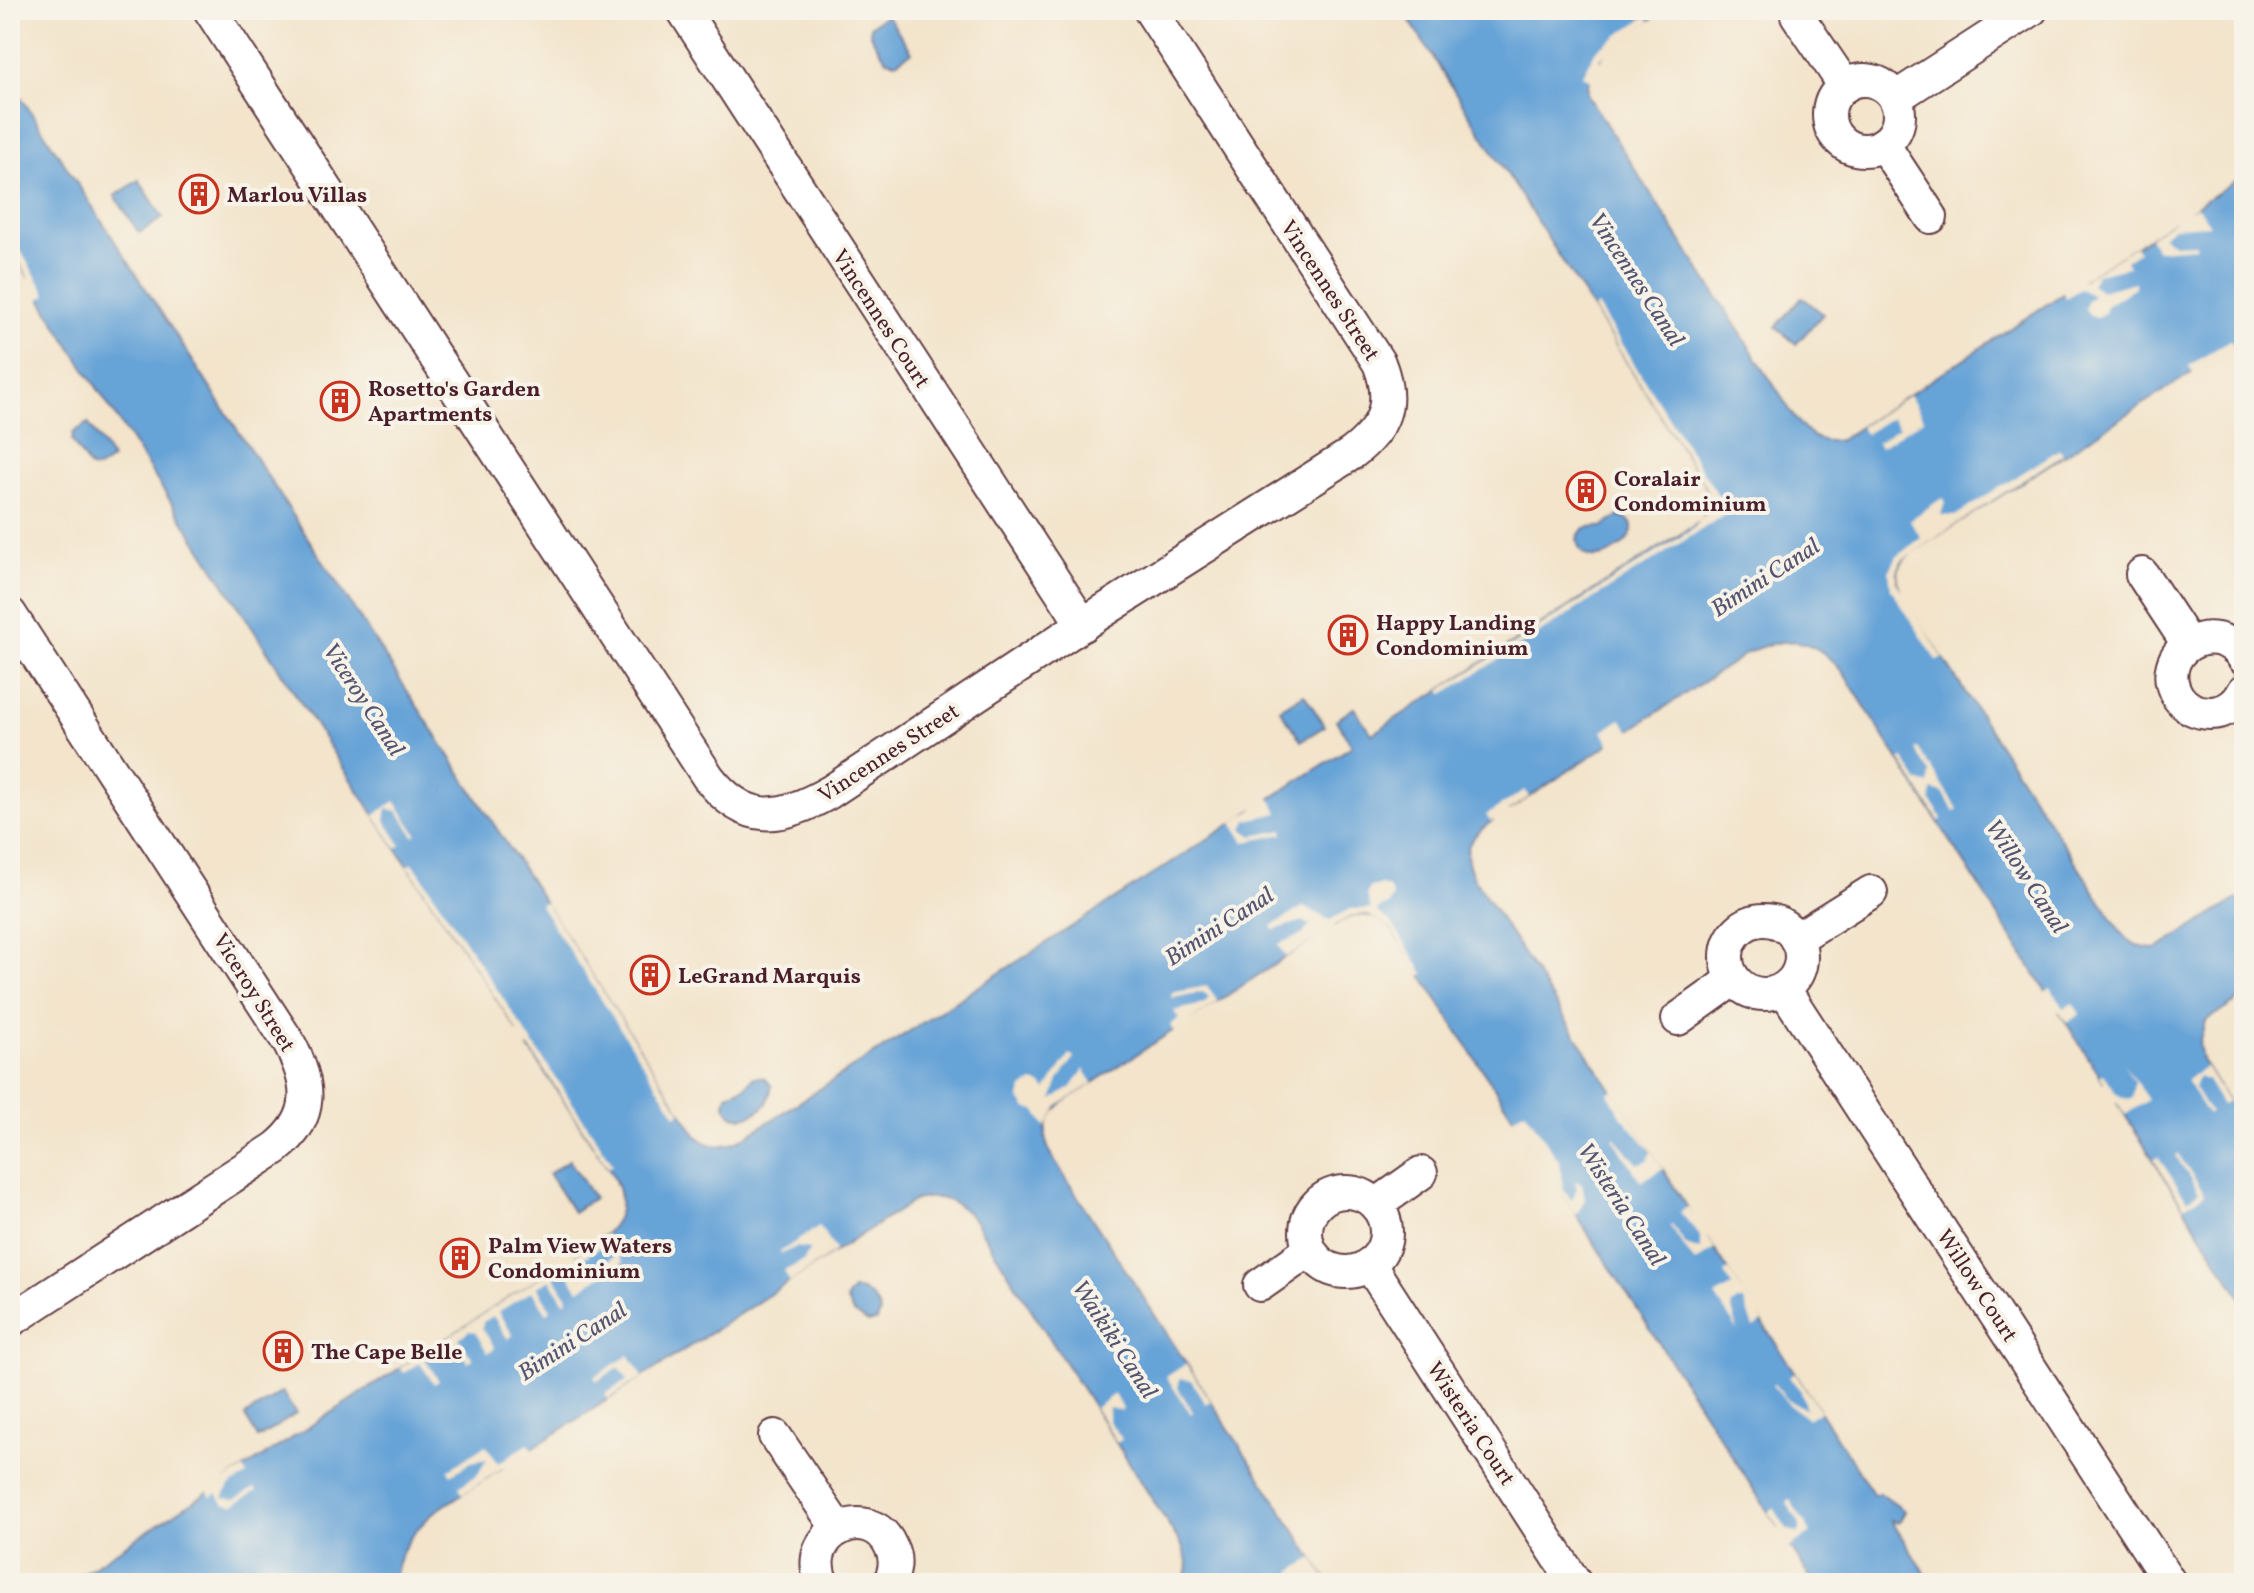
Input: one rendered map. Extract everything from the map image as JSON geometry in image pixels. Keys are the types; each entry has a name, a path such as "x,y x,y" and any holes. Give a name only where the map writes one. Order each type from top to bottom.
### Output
{"street":[{"name":"Vincennes Street","path":"210,10 708,777 728,800 760,813 787,812 813,802 1351,454 1366,443 1384,416 1387,389 1379,363 1150,10"},
{"name":"Vincennes Court","path":"683,10 1083,625"},
{"path":"1895,98 2031,10"},
{"path":"1797,15 1845,86"},
{"path":"1865,80 1877,82 1888,88 1895,98 1899,122 1894,133 1883,144 1863,150 1841,141 1833,132 1829,120 1830,108 1834,96 1845,86 1865,80"},
{"path":"1883,144 1931,217"},
{"path":"2142,574 2188,644"},
{"name":"Viceroy Street","path":"10,614 289,1043 302,1072 305,1098 301,1122 276,1148 10,1321"},
{"path":"2239,711 2206,714 2193,710 2182,703 2171,679 2179,654 2188,644 2200,639 2213,637 2226,641 2244,657"},
{"path":"1796,939 1871,892"},
{"path":"1755,921 1778,922 1796,939 1801,960 1798,971 1784,989 1762,994 1751,992 1734,979 1727,953 1736,933 1744,925 1755,921"},
{"path":"1678,1019 1734,979"},
{"name":"Willow Court","path":"1784,989 2170,1583"},
{"path":"1376,1205 1421,1173"},
{"path":"1344,1192 1361,1194 1376,1205 1385,1227 1379,1254 1369,1264 1352,1271 1340,1271 1328,1268 1310,1250 1306,1226 1317,1203 1344,1192"},
{"path":"1260,1285 1310,1250"},
{"name":"Wisteria Court","path":"1369,1264 1575,1583"},
{"path":"775,1436 838,1529"},
{"path":"821,1583 817,1562 825,1539 838,1529 857,1524 880,1532 893,1552 895,1564 889,1583"}],"water":[{"path":"1403,10 1665,10 1627,35 1603,56 1589,81 1588,96 1795,418 1809,433 1825,441 1840,440 2244,175 2244,339 1910,554 1901,563 1898,583 1902,595 2126,938 2138,946 2157,949 2244,895 2244,997 2206,1021 2199,1043 2202,1060 2244,1127 2244,1302 1846,677 1825,654 1814,647 1790,641 1762,646 1747,653 1491,822 1472,840 1467,852 1468,860 1474,878 1874,1495 1879,1493 1905,1511 1899,1523 1891,1520 1931,1583 1814,1583 1391,928 1374,917 1362,915 1343,920 1068,1099 1050,1118 1046,1132 1052,1157 1329,1583 1184,1583 1188,1566 1182,1546 975,1221 948,1200 924,1198 915,1200 436,1511 407,1543 398,1562 394,1583 67,1583 594,1243 611,1228 620,1203 611,1172 347,774 59,329 10,246 10,80 696,1135 718,1146 742,1139 1352,746 1336,720 1354,708 1372,734 1701,521 1709,505 1706,487"},
{"path":"887,15 912,52 896,62 887,60 870,35 871,25"},
{"path":"139,180 163,218 139,233 115,196"},
{"path":"1802,297 1823,314 1796,344 1776,327"},
{"path":"88,423 112,459 98,469 90,468 72,441 73,433"},
{"path":"1618,516 1630,522 1632,531 1627,540 1605,555 1592,557 1582,552 1577,539 1582,531 1587,527 1603,527"},
{"path":"1304,694 1325,726 1301,741 1280,709"},
{"path":"754,1077 763,1077 772,1086 767,1104 744,1117 734,1115 725,1105 727,1095 745,1087"},
{"path":"569,1160 594,1198 573,1212 549,1174"},
{"path":"853,1290 867,1293 873,1300 880,1312 877,1321 868,1323 853,1313 846,1299"},
{"path":"282,1392 296,1414 258,1438 245,1416"}],"pier":[{"path":"1647,16 1650,21 1599,59 1602,62 1592,81 1583,75 1596,50"},
{"path":"2197,206 2210,225 2174,227 2162,236 2175,244 2195,243 2195,247 2157,250 2149,237 2174,221 2172,217 2188,207 2190,210"},
{"path":"10,233 47,295 38,300 10,246"},
{"path":"2135,246 2139,251 2125,261 2128,267 2097,274 2091,284 2101,291 2135,282 2135,287 2106,306 2104,313 2097,317 2090,316 2085,309 2087,301 2093,296 2080,289 2066,298 2061,290 2079,278 2082,281"},
{"path":"1597,306 1729,512 1444,694 1441,690 1693,529 1706,513 1709,505 1706,487 1593,309"},
{"path":"2230,340 2236,349 2195,375 2189,366"},
{"path":"1909,395 1924,419 1880,447 1877,442 1899,428 1892,417 1865,434 1860,427"},
{"path":"2060,449 2063,454 1901,561 1897,583 1943,658 1937,661 1891,589 1889,572 1897,556 1921,538 1910,520 1942,498 1945,502 1941,515 1955,516"},
{"path":"1621,719 1633,734 1612,748 1603,731"},
{"path":"1918,748 1958,809 1954,811 1943,793 1932,790 1931,801 1943,819 1939,821 1900,760 1903,758 1918,781 1929,785 1930,773 1915,750"},
{"path":"1525,790 1529,797 1509,810 1511,814 1496,823 1494,820 1491,822 1486,815"},
{"path":"1268,795 1279,813 1247,820 1243,829 1253,836 1283,830 1283,834 1245,842 1232,822 1254,809 1252,805"},
{"path":"395,801 417,834 414,836 398,811 387,809 385,820 401,845 396,848 374,815"},
{"name":"Palm View Waters Condominium","path":"413,863 613,1164 608,1167 529,1047 525,1049 515,1035 518,1032 408,866"},
{"path":"1381,885 1389,888 1393,897 1389,905 1377,912 1392,923 1424,974 1420,976 1391,928 1367,914 1343,920 1334,926 1335,930 1314,944 1312,941 1286,957 1278,944 1302,935 1310,925 1303,921 1274,930 1272,926 1303,907 1330,920 1350,909 1371,909 1367,894 1370,887"},
{"path":"545,902 681,1112 676,1115 540,905"},
{"path":"1207,986 1218,1002 1176,1034 1170,1025 1179,1019 1174,1011 1204,1004 1209,998 1202,992 1173,998 1171,993"},
{"path":"2051,988 2064,1008 2073,1003 2080,1014 2067,1023 2043,993"},
{"path":"1070,1055 1074,1058 1059,1080 1052,1100 1072,1087 1084,1069 1093,1083 1058,1106 1046,1127 1035,1110 1027,1109 1020,1099 1022,1089 1033,1082 1046,1090"},
{"path":"2122,1061 2148,1100 2125,1115 2101,1085 2104,1082 2100,1076 2103,1074 2116,1093 2132,1099 2134,1082"},
{"path":"2206,1067 2228,1102 2222,1105 2207,1080 2198,1077 2194,1088 2210,1113 2207,1114 2186,1080"},
{"path":"1613,1090 1663,1168 1641,1182 1613,1138 1638,1164 1648,1160 1651,1151 1622,1117 1608,1093"},
{"path":"1525,1110 1559,1161 1564,1191 1572,1200 1577,1188 1575,1181 1582,1184 1585,1199 1576,1216 1557,1187 1553,1188 1544,1175 1547,1172 1512,1118"},
{"path":"2178,1154 2205,1194 2184,1207 2154,1160 2158,1157 2187,1200 2199,1192 2176,1156"},
{"path":"1688,1207 1693,1214 1696,1212 1710,1234 1707,1236 1715,1249 1695,1263 1670,1226 1686,1245 1700,1250 1700,1236 1680,1212"},
{"path":"819,1226 836,1251 790,1282 784,1271 803,1261 811,1249 796,1247 780,1252"},
{"name":"Palm View Waters Condominium","path":"606,1234 610,1240 578,1262 586,1275 618,1254 623,1262 579,1290 565,1269 554,1276 568,1299 564,1302 550,1279 537,1287 551,1310 547,1313 532,1291 498,1312 513,1335 508,1339 493,1316 483,1322 482,1328 495,1348 488,1353 475,1332 469,1331 459,1338 473,1359 468,1362 454,1341 425,1359 439,1381 434,1384 420,1363 404,1373 400,1368 573,1253 575,1255"},
{"path":"1729,1270 1763,1315 1760,1317 1763,1322 1753,1328 1744,1301 1737,1301 1731,1306 1738,1331 1715,1296 1732,1286 1724,1273"},
{"path":"629,1355 643,1377 608,1399 605,1394 628,1380 619,1367 597,1381 594,1377"},
{"path":"1186,1364 1211,1401 1206,1404 1191,1380 1180,1378 1178,1388 1193,1412 1191,1414 1166,1377"},
{"path":"1795,1373 1820,1411 1808,1419 1790,1406 1772,1385 1789,1401 1806,1409 1801,1391 1789,1377"},
{"path":"1114,1394 1123,1409 1109,1408 1108,1420 1122,1439 1117,1443 1095,1408"},
{"path":"528,1444 534,1452 463,1494 459,1487 478,1474 487,1459 471,1462 451,1475 448,1470 486,1445 498,1463"},
{"path":"244,1469 247,1476 229,1486 223,1498 236,1499 255,1488 257,1491 233,1505 223,1503 217,1493 211,1497 206,1488 222,1477 225,1480"},
{"path":"1790,1500 1811,1533 1788,1549 1768,1512 1774,1508 1787,1529 1799,1534 1799,1522 1786,1502"},
{"path":"1313,1558 1329,1583 1317,1583 1313,1578 1299,1583 1291,1572"}],"place":[{"name":"Marlou Villas","path":"199,194"},
{"name":"Rosetto's Garden Apartments","path":"340,401"},
{"name":"Coralair Condominium","path":"1586,491"},
{"name":"Happy Landing Condominium","path":"1348,635"},
{"name":"LeGrand Marquis","path":"650,975"},
{"name":"Palm View Waters Condominium","path":"460,1258"},
{"name":"The Cape Belle","path":"283,1351"}],"water label":[{"name":"Vincennes Canal","path":"1637,279"},
{"name":"Bimini Canal","path":"1765,577"},
{"name":"Viceroy Canal","path":"364,699"},
{"name":"Willow Canal","path":"2027,876"},
{"name":"Bimini Canal","path":"1219,926"},
{"name":"Wisteria Canal","path":"1622,1204"},
{"name":"Waikiki Canal","path":"1115,1339"},
{"name":"Bimini Canal","path":"572,1341"}]}
